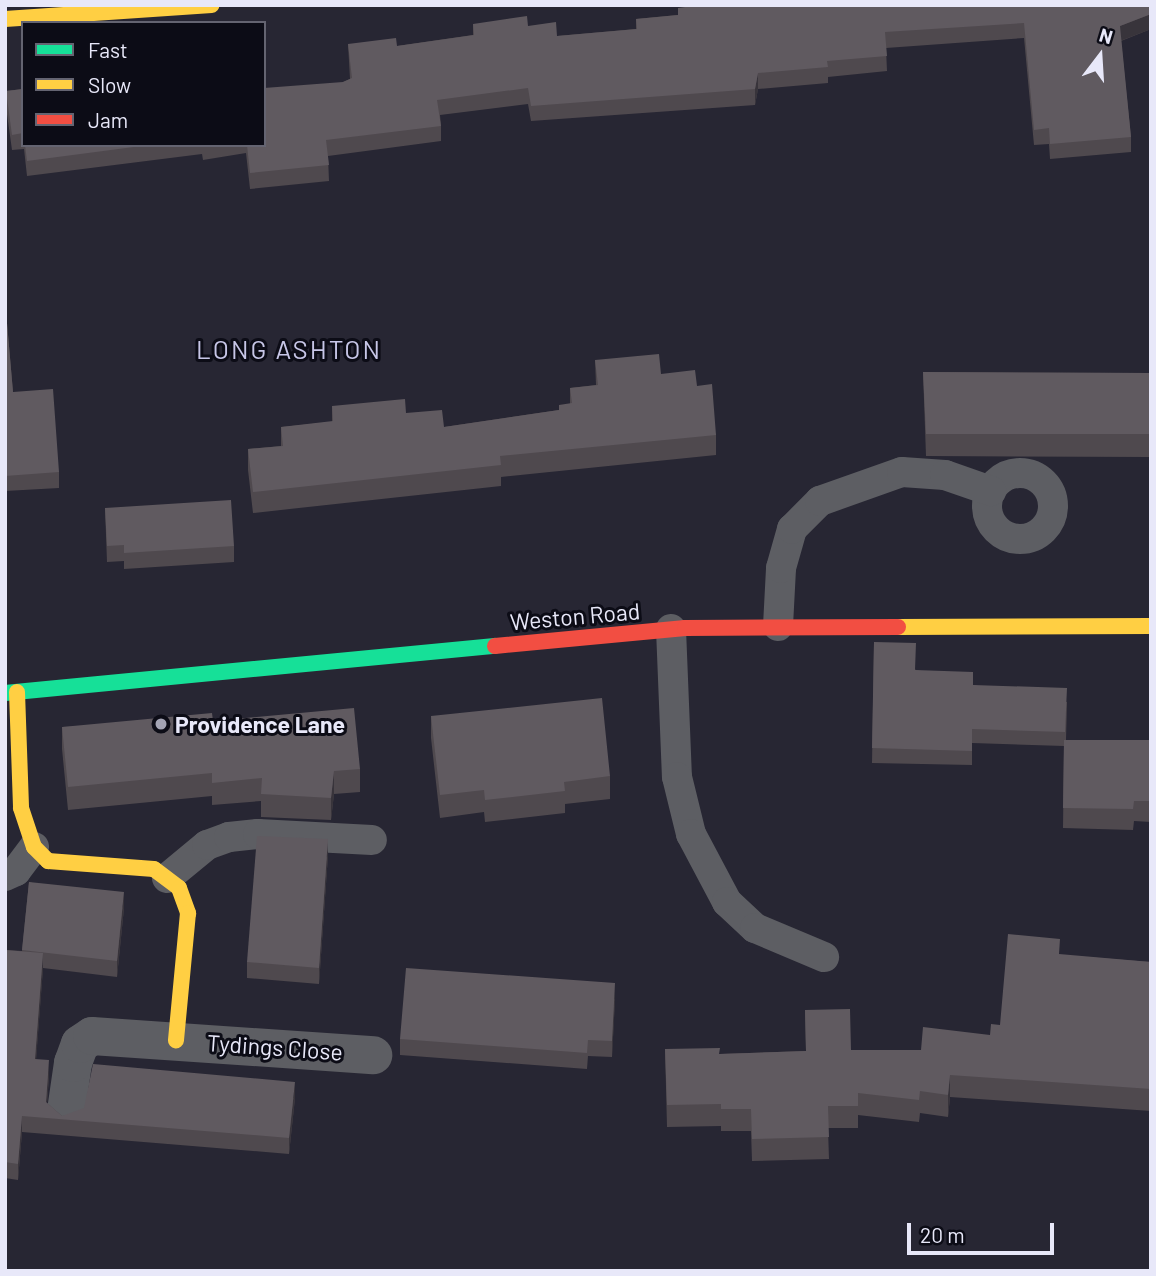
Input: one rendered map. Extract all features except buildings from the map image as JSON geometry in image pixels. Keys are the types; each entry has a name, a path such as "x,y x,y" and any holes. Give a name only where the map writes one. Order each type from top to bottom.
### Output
{"street":[{"path":"5,19 212,5"},
{"name":"Weston Road","path":"11,692 671,629 778,626 1151,626"},
{"path":"11,692 21,808 34,847 48,861 154,869 167,878"},
{"name":"Tydings Close","path":"167,878 179,888 188,913 176,1040"},
{"name":"Tydings Close","path":"66,1111 73,1063 80,1044 92,1036 373,1055"}],"lane":[{"path":"778,626 781,568 792,529 820,501 902,472 945,475 991,491"},
{"path":"671,629 677,777 691,834 727,902 755,928 824,957"},
{"path":"167,878 207,845 229,837 258,834 372,840"},
{"path":"5,876 16,871 34,847"}],"traffic: fast":[{"path":"5,693 495,646"}],"traffic: slow":[{"path":"5,19 212,5"},
{"path":"898,627 1151,626"},
{"path":"17,692 21,808 34,847 48,861 154,869 179,888 188,913 176,1040"}],"traffic: jam":[{"path":"495,646 685,628 898,627"}],"place":[{"name":"Providence Lane","path":"161,724"}],"district":[{"name":"LONG ASHTON","path":"289,349"}]}
